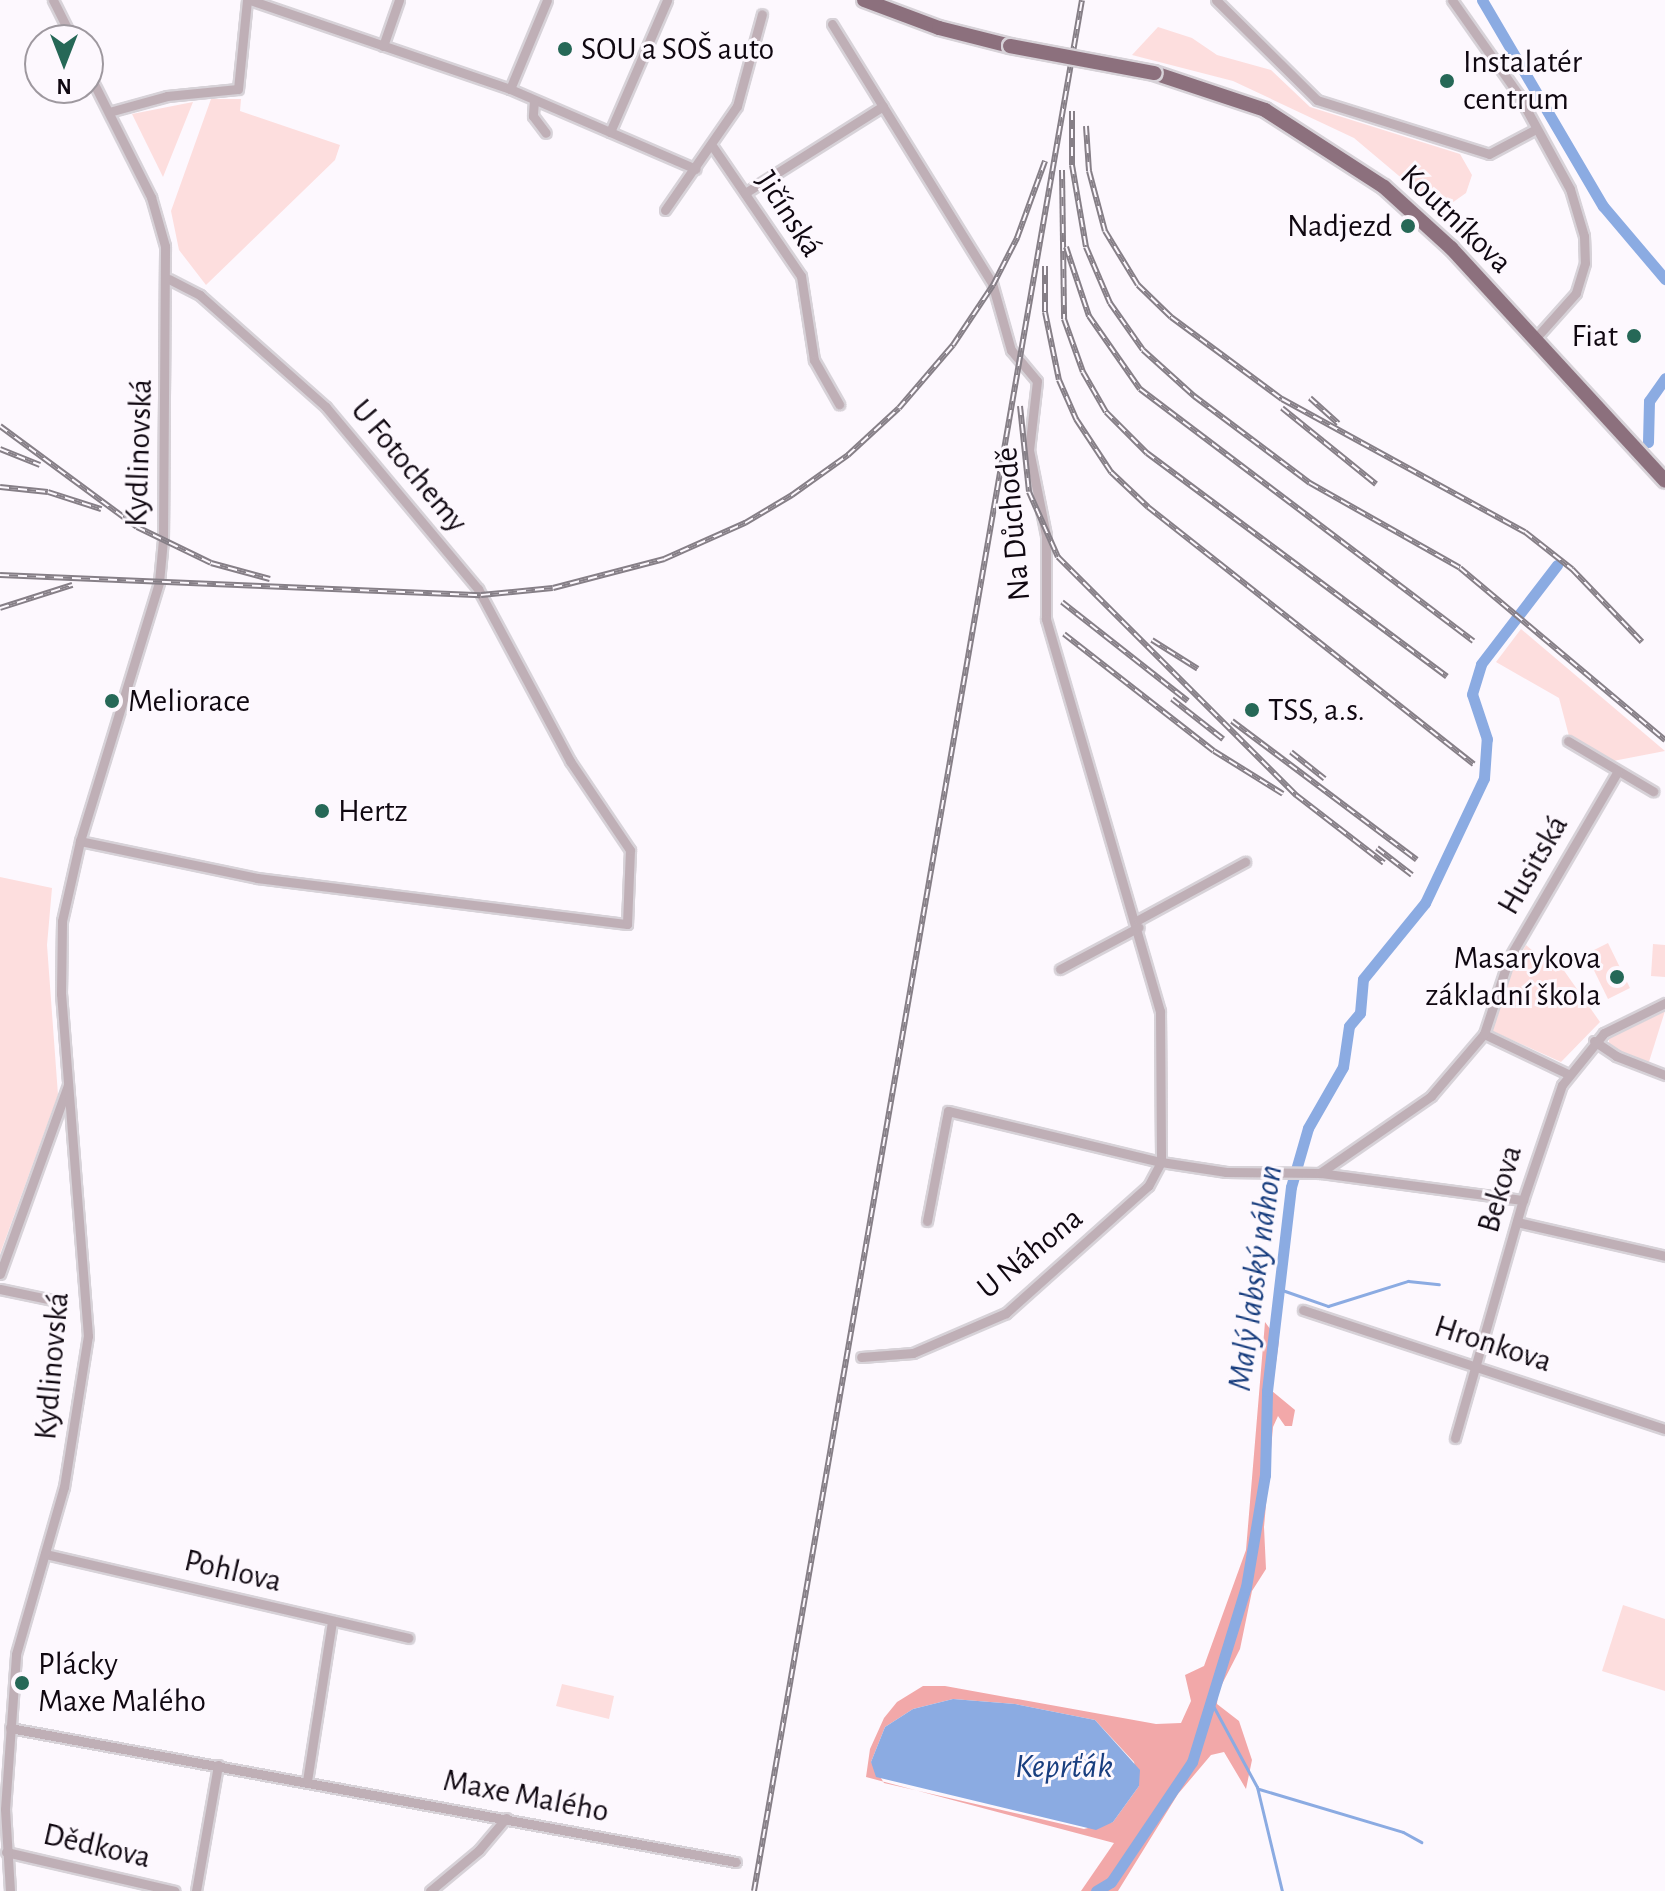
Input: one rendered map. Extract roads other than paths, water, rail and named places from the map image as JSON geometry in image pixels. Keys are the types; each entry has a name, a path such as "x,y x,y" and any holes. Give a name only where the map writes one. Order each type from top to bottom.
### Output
{"main road":[{"name":"Koutníkova","path":"864,0 939,28 1010,46 1154,73 1254,105 1364,172 1451,248 1665,481"}],"street":[{"path":"53,0 65,24"},
{"path":"109,112 167,96 238,89 249,0 510,89 696,169"},
{"path":"383,46 399,0"},
{"path":"510,89 547,0"},
{"path":"610,132 667,0"},
{"path":"1216,0 1317,100 1489,154 1536,129"},
{"path":"1452,0 1518,94 1570,189 1584,236 1585,263 1573,300 1534,340"},
{"path":"665,210 713,147 742,96 762,14"},
{"name":"Na Důchodě","path":"832,24 992,283 1011,350 1037,381 1029,450 1046,535 1046,619 1138,924 1160,1011 1161,1162"},
{"path":"534,100 533,116 546,133"},
{"name":"Kydlinovská","path":"10,1891 6,1852 7,1725 20,1633 64,1487 88,1336 60,945 80,841 159,582 169,279 151,197 104,102"},
{"path":"745,193 883,106"},
{"name":"Jičínská","path":"713,147 801,276 814,360 839,404"},
{"name":"U Fotochemy","path":"80,841 257,878 627,924 630,850 554,733 478,589 326,407 200,295 169,279"},
{"path":"1568,741 1653,791"},
{"name":"Husitská","path":"1484,1034 1509,958 1618,771"},
{"path":"1060,969 1245,862"},
{"name":"Bekova","path":"1455,1438 1523,1200 1568,1074 1594,1041 1629,1017 1665,1003"},
{"path":"1320,1173 1431,1096 1484,1034 1568,1074"},
{"path":"1594,1041 1616,1056 1665,1075"},
{"path":"0,1274 69,1082"},
{"path":"927,1221 948,1111 1161,1162 1285,1174 1320,1173 1523,1200"},
{"name":"U Náhona","path":"861,1357 913,1353 1006,1313 1148,1186 1161,1162"},
{"path":"1517,1222 1665,1256"},
{"path":"0,1289 52,1300"},
{"name":"Hronkova","path":"1303,1310 1665,1429"},
{"name":"Pohlova","path":"45,1554 408,1638"},
{"path":"307,1781 332,1621"},
{"name":"Maxe Malého","path":"7,1725 736,1862"},
{"path":"196,1891 218,1765"},
{"path":"430,1891 479,1850 506,1818"},
{"name":"Dědkova","path":"6,1852 175,1891"}],"water":[{"name":"Keprťák","path":"953,1699 1015,1704 1095,1720 1140,1770 1139,1786 1113,1822 1096,1830 876,1777 871,1762 885,1727 913,1709"}],"waterway":[{"name":"Malý labský náhon","path":"1482,0 1603,206 1665,279"},
{"name":"Malý labský náhon","path":"1657,272 1665,277"},
{"name":"Malý labský náhon","path":"1648,442 1649,401 1665,378"},
{"name":"Malý labský náhon","path":"1096,1891 1111,1882 1192,1762 1246,1587 1265,1475 1267,1391 1291,1187 1308,1128 1343,1067 1349,1026 1360,1013 1363,979 1425,903 1484,778 1487,739 1472,694 1481,664 1557,565"},
{"path":"1282,1290 1328,1306 1408,1281 1439,1284"},
{"path":"1211,1702 1257,1787 1282,1891"},
{"path":"1259,1789 1403,1832 1421,1842"}],"railway":[{"path":"754,1891 1082,0"},
{"path":"1072,111 1072,165 1086,247 1110,303 1143,350 1194,396 1310,483 1460,568 1665,740"},
{"path":"1086,126 1089,171 1105,231 1138,285 1171,317 1282,399 1525,532 1572,569 1642,642"},
{"path":"0,575 481,595 553,588 664,559 745,523 792,495 848,455 899,408 953,345 993,285 1017,238 1045,161"},
{"path":"1062,170 1064,319 1083,372 1106,412 1147,453 1447,677"},
{"path":"1066,247 1089,316 1140,389 1473,641"},
{"path":"1045,266 1045,312 1059,380 1076,419 1111,472 1148,507 1474,764"},
{"path":"1310,398 1338,423"},
{"path":"1020,406 1029,492 1058,557 1296,795 1384,863"},
{"path":"1282,408 1376,484"},
{"path":"0,426 137,527 211,563 270,579"},
{"path":"0,449 40,465"},
{"path":"0,487 48,492 101,509"},
{"path":"0,608 72,585"},
{"path":"1062,602 1188,701"},
{"path":"1064,634 1214,751 1283,794"},
{"path":"1152,640 1198,669"},
{"path":"1172,699 1223,739"},
{"path":"1232,721 1417,860"},
{"path":"1291,752 1325,779"},
{"path":"1377,848 1412,875"}],"place":[{"name":"SOU a SOŠ auto","path":"565,49"},
{"name":"Instalatér centrum","path":"1447,81"},
{"name":"Nadjezd","path":"1408,226"},
{"name":"Fiat","path":"1634,336"},
{"name":"Meliorace","path":"112,701"},
{"name":"TSS, a.s.","path":"1252,710"},
{"name":"Hertz","path":"322,811"},
{"name":"Masarykova základní škola","path":"1617,977"},
{"name":"Plácky Maxe Malého","path":"22,1683"}]}
